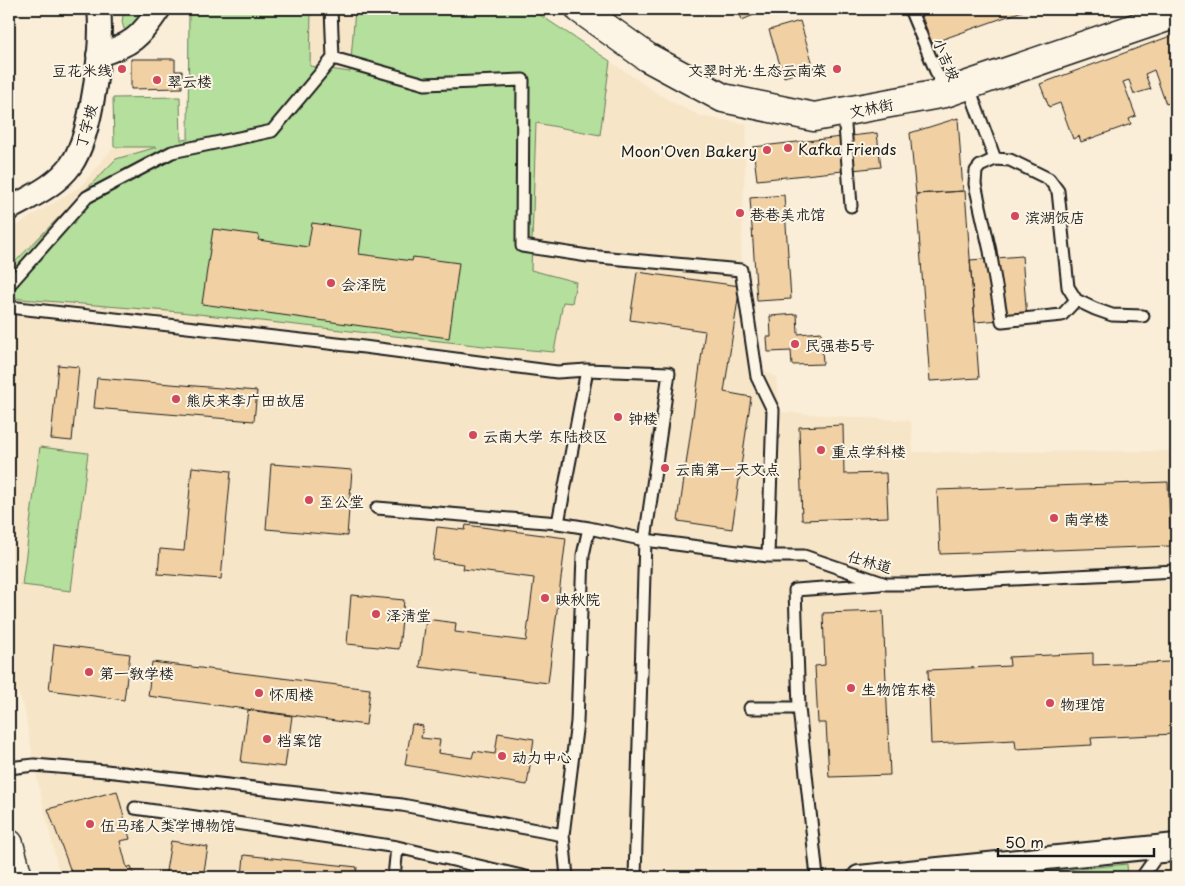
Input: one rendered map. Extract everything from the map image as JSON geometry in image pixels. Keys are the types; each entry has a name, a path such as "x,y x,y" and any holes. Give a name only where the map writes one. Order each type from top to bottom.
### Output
{"street":[{"name":"丁字坡","path":"9,209 57,180 71,166 79,151 92,102 101,22 99,9"},
{"path":"98,55 118,49 131,41 146,28 159,9"},
{"name":"文林街","path":"580,9 647,57 723,98 814,117 844,112 951,86 1176,14"},
{"name":"文林街","path":"601,9 652,47 726,86 816,105 951,86 1146,9"},
{"path":"9,844 18,877"},
{"path":"859,877 1176,844"}],"lane":[{"path":"9,285 87,197 172,152 272,130 333,58 331,9"},
{"name":"小吉坡","path":"910,9 951,86 995,159"},
{"path":"333,58 425,84 523,80 522,246 588,256 741,270 757,377 773,410 768,556"},
{"path":"844,112 851,206"},
{"path":"1076,300 1062,315 1002,321 990,251 975,184 976,171 980,166 995,159 1010,160 1049,179 1058,191 1068,287 1076,300 1112,315 1143,316"},
{"path":"9,307 374,348 557,372 586,370 669,373 645,540 635,877"},
{"path":"558,523 586,370"},
{"name":"仕林道","path":"377,508 558,523 645,540 768,556 804,556 886,584 1176,571"},
{"path":"567,877 562,835 577,722 584,556 589,528"},
{"path":"817,877 799,708 795,590 886,584"},
{"path":"750,708 799,708"},
{"path":"9,768 34,765 97,770 402,805 562,835"},
{"path":"135,808 397,847 526,877"},
{"path":"394,877 397,847"},
{"path":"1142,877 1156,858 1176,856"}],"shaded area":[{"name":"云南大学 东陆校区","path":"189,9 531,9 680,106 701,116 747,124 741,254 756,357 763,370 776,377 780,412 911,421 913,452 1176,451 1176,877 60,877 34,765 24,707 9,671 9,230 81,186 112,149 188,139"}],"green space":[{"path":"124,9 155,9 136,31 124,29 122,22"},
{"path":"189,9 311,9 310,66 350,72 355,9 531,9 610,61 600,135 536,123 531,270 576,282 572,303 563,302 554,352 180,312 9,298 9,268 116,159 157,147 114,147 113,98 180,97 181,140 188,139"},
{"path":"40,447 88,453 71,591 22,585"},
{"path":"1127,864 1128,877 996,877"}],"building":[{"path":"738,9 768,9 742,20"},
{"path":"919,9 1028,9 932,43"},
{"path":"800,21 814,68 784,77 769,30"},
{"path":"1176,34 1176,106 1174,107 1172,102 1166,104 1154,70 1145,74 1151,89 1134,94 1129,80 1123,82 1136,116 1129,119 1131,124 1081,142 1079,136 1073,139 1060,103 1049,107 1040,84"},
{"name":"翠云楼","path":"131,59 175,59 175,71 182,71 182,88 131,89"},
{"path":"958,118 963,191 916,194 910,133"},
{"path":"877,133 881,167 757,180 753,147"},
{"path":"965,191 979,378 930,381 916,194"},
{"path":"784,195 791,299 757,301 750,198"},
{"name":"会泽院","path":"312,223 362,230 359,254 412,261 413,257 459,263 449,338 202,304 213,229 259,235 258,240 308,247"},
{"path":"1022,256 1027,318 975,322 970,260"},
{"path":"637,272 740,286 724,392 751,397 732,529 678,521 705,331 630,320"},
{"name":"民强巷5号","path":"797,314 798,334 821,332 823,364 792,365 791,351 768,352 767,337 771,337 770,316"},
{"path":"58,365 79,367 72,441 51,439"},
{"name":"熊庆来李广田故居","path":"97,378 257,391 254,421 94,408"},
{"name":"重点学科楼","path":"843,425 844,474 886,473 888,517 802,520 799,427"},
{"name":"至公堂","path":"271,464 352,470 347,536 266,529"},
{"path":"192,467 231,471 221,579 158,574 160,549 184,551"},
{"name":"南学楼","path":"1168,482 1171,546 940,554 937,490"},
{"name":"映秋院","path":"466,525 566,538 548,683 420,667 426,619 456,623 455,632 526,641 534,578 463,569 464,564 433,560 437,527 465,530"},
{"name":"泽清堂","path":"351,595 404,600 399,649 347,644"},
{"name":"生物馆东楼","path":"883,611 890,775 829,777 826,723 818,723 815,666 825,665 823,613"},
{"name":"第一教学楼","path":"54,644 130,654 124,700 49,690"},
{"name":"物理馆","path":"1093,653 1093,665 1170,662 1174,734 1091,738 1092,745 1016,749 1015,740 931,744 928,670 1010,666 1009,657"},
{"name":"怀周楼","path":"152,662 370,689 366,725 148,696"},
{"name":"档案馆","path":"248,710 292,716 285,767 241,762"},
{"name":"动力中心","path":"412,724 423,726 421,738 440,740 438,753 472,758 474,751 495,754 498,733 534,739 527,785 405,765"},
{"name":"伍马瑶人类学博物馆","path":"117,791 130,839 120,841 127,868 131,866 134,877 73,877 48,809"},
{"name":"伍马瑶人类学博物馆","path":"171,841 208,847 203,877 165,877"},
{"path":"244,855 357,867 356,877 242,877"}],"place":[{"name":"豆花米线","path":"122,69"},
{"name":"文翠时光·生态云南菜","path":"837,69"},
{"name":"翠云楼","path":"157,80"},
{"name":"Kafka Friends","path":"788,148"},
{"name":"Moon'Oven Bakery","path":"767,150"},
{"name":"巷巷美术馆","path":"740,213"},
{"name":"滨湖饭店","path":"1015,216"},
{"name":"会泽院","path":"331,283"},
{"name":"民强巷5号","path":"795,344"},
{"name":"熊庆来李广田故居","path":"176,399"},
{"name":"钟楼","path":"618,417"},
{"name":"云南大学 东陆校区","path":"473,435"},
{"name":"重点学科楼","path":"821,450"},
{"name":"云南第一天文点","path":"665,468"},
{"name":"至公堂","path":"309,500"},
{"name":"南学楼","path":"1054,518"},
{"name":"映秋院","path":"545,598"},
{"name":"泽清堂","path":"376,614"},
{"name":"第一教学楼","path":"89,672"},
{"name":"生物馆东楼","path":"851,688"},
{"name":"怀周楼","path":"259,693"},
{"name":"物理馆","path":"1050,703"},
{"name":"档案馆","path":"267,739"},
{"name":"动力中心","path":"502,756"},
{"name":"伍马瑶人类学博物馆","path":"90,824"}]}
